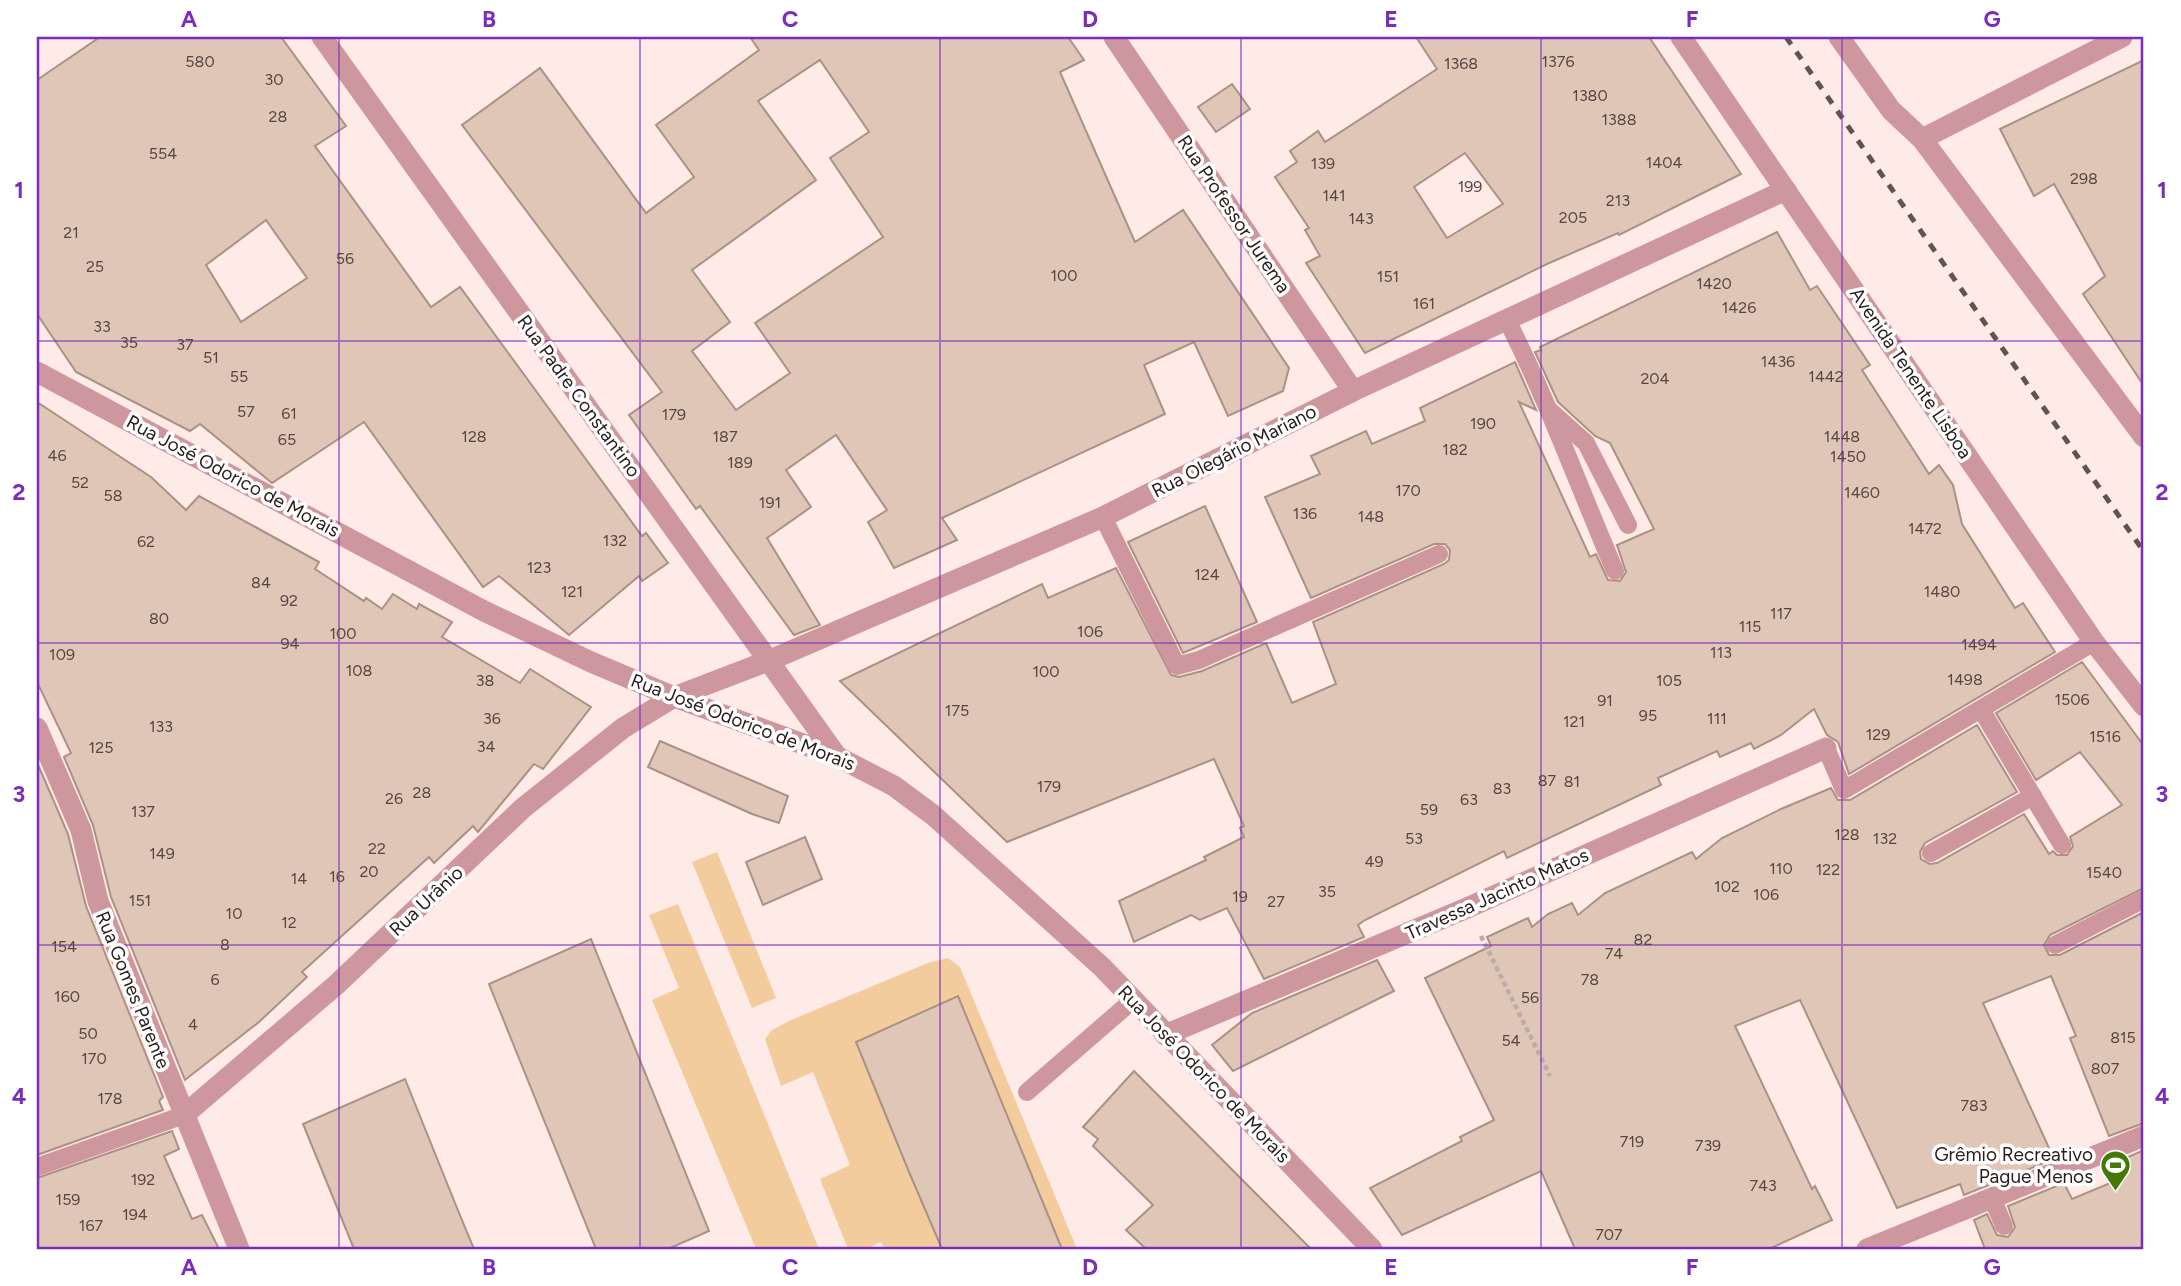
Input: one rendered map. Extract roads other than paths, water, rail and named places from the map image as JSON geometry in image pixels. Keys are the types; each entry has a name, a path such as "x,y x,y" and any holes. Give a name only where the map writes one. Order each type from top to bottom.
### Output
{"street":[{"name":"Rua Padre Constantino","path":"322,37 836,756"},
{"name":"Rua Professor Jurema","path":"1114,37 1353,391"},
{"name":"Avenida Tenente Lisboa","path":"1681,37 2094,642 2144,706"},
{"path":"1839,37 1891,110 1922,139 2144,437"},
{"path":"1922,139 2122,37"},
{"name":"Rua Olegário Mariano","path":"674,697 768,661 1103,517 1353,391 1786,190"},
{"name":"Rua José Odorico de Morais","path":"37,372 484,611 591,662 674,697 836,756 894,786 933,815 1102,967 1372,1249"},
{"name":"Rua Urânio","path":"184,1115 336,985 532,800 623,728 674,697"},
{"name":"Rua Gomes Parente","path":"37,727 81,830 97,901 240,1249"},
{"name":"Travessa Jacinto Matos","path":"1165,1035 1467,908 1826,748"},
{"path":"1867,1249 2144,1136"}],"lane":[{"path":"1507,320 1549,410 1615,571"},
{"path":"1549,410 1586,443 1628,525"},
{"path":"1103,517 1177,666 1199,660 1439,554"},
{"path":"1826,748 1844,790 1982,711 2094,642"},
{"path":"1982,711 2062,845"},
{"path":"1931,853 2033,796"},
{"path":"2055,945 2144,899"},
{"path":"1027,1092 1133,1000"},
{"path":"37,1167 184,1115"},
{"path":"1992,1198 2004,1226"}],"railway":[{"path":"1786,37 2144,552"}],"place":[{"name":"Grêmio Recreativo Pague Menos","path":"2116,1192"}]}
